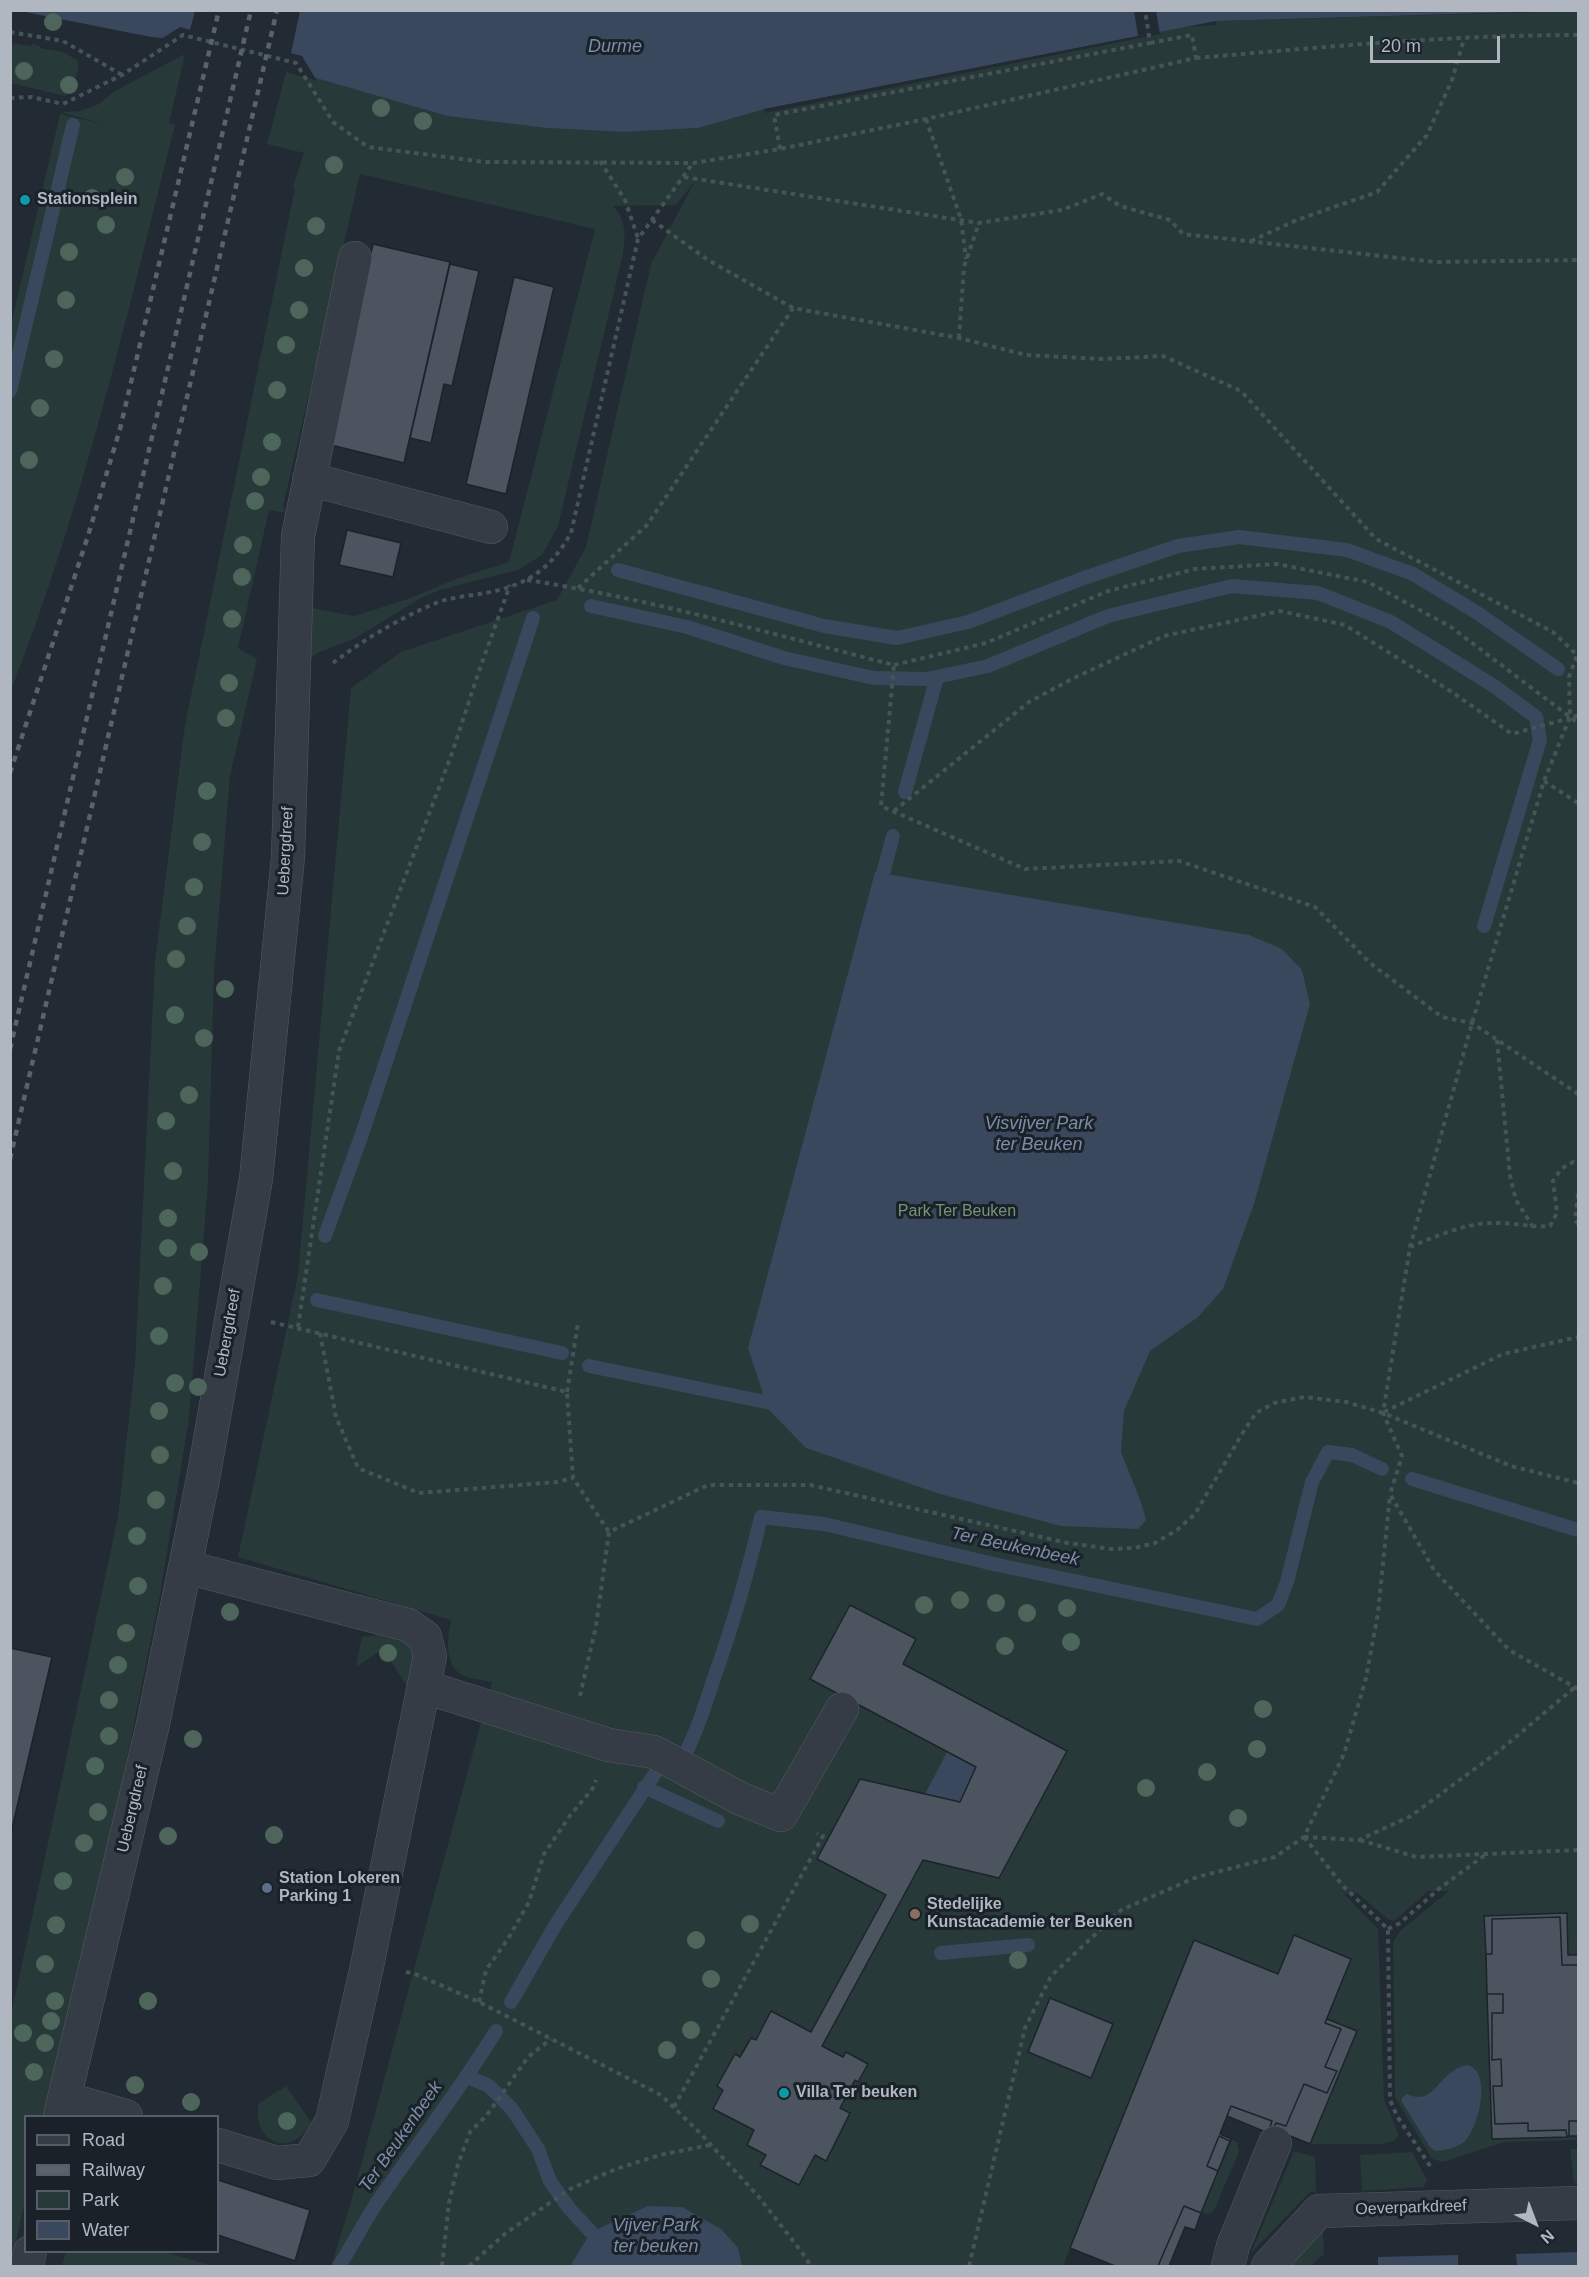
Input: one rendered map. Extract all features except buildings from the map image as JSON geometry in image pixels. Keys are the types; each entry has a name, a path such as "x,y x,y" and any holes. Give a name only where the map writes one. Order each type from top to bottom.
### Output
{"street":[{"name":"Uebergdreef","path":"62,2107 153,1724 186,1567 256,1179 288,857 298,536 355,258"},
{"path":"309,479 491,527"},
{"path":"186,1567 408,1625 425,1637 430,1656 367,1966 332,2121 309,2160 277,2163 219,2145"},
{"path":"425,1687 609,1745 654,1752 741,1799 781,1815 842,1709"},
{"path":"62,2107 119,2115"},
{"path":"1228,2266 1233,2246 1275,2143"},
{"name":"Oeverparkdreef","path":"1268,2266 1318,2211 1578,2203"}],"path":[{"path":"1145,10 1150,43"},
{"path":"10,32 63,41 122,75"},
{"path":"780,149 774,115 1192,35 1196,58"},
{"path":"10,98 31,98 63,104 122,75 183,36 296,63 333,122 368,147 485,162 693,163 780,149 926,119 1196,58 1359,43 1578,35"},
{"path":"1250,241 1297,220 1377,192 1427,135 1452,80 1464,39"},
{"path":"926,119 961,219 966,259"},
{"path":"600,161 625,200 639,239"},
{"path":"332,663 405,618 437,603 527,580 546,567 560,551 571,533 639,239 693,163"},
{"path":"684,177 979,223 1062,210 1102,194 1120,206 1170,220 1183,234 1436,262 1578,260"},
{"path":"652,220 708,260 793,308 959,338 1026,355 1104,359 1163,356 1242,391 1376,539 1553,632 1577,655 1569,677 1570,717 1544,781 1472,1023 1410,1247 1383,1413 1402,1456 1390,1494 1378,1613 1366,1678 1344,1754 1304,1837 1275,1857 1197,1877 1121,1910 1051,1976 1025,2028 969,2266"},
{"path":"959,338 964,267 979,223"},
{"path":"578,588 647,525 793,308"},
{"path":"527,580 662,606 894,665 986,643 1108,591 1195,569 1276,564 1368,582 1451,627 1578,723"},
{"path":"298,1327 339,1051 451,756 478,671 510,585"},
{"path":"894,811 1029,702 1074,678 1164,636 1280,611 1345,625 1452,692 1512,734 1578,716"},
{"path":"894,665 881,807 1025,869 1179,861 1315,907 1370,963 1443,1017 1472,1023 1578,1094"},
{"path":"1544,781 1578,803"},
{"path":"1497,1039 1510,1176 1516,1200 1534,1228"},
{"path":"1410,1247 1449,1232 1491,1222 1534,1228 1550,1226 1557,1213 1553,1181 1561,1169 1573,1162 1578,1166"},
{"path":"1578,1194 1575,1220 1578,1224"},
{"path":"232,1314 298,1327 567,1392"},
{"path":"571,1734 596,1626 609,1532 573,1478 567,1392 578,1323"},
{"path":"320,1333 336,1417 358,1468 419,1493 557,1482 573,1478"},
{"path":"1383,1413 1503,1354 1578,1337"},
{"path":"609,1532 708,1485 810,1485 1068,1544 1111,1549 1134,1548 1155,1543 1177,1530 1195,1514 1256,1413 1274,1403 1304,1397 1346,1402 1383,1413 1511,1466 1578,1483"},
{"path":"1359,1840 1412,1816 1499,1751 1576,1689 1509,1650 1434,1570 1390,1494"},
{"path":"479,2002 486,1970 508,1939 529,1902 544,1854 569,1817 593,1788 609,1745"},
{"path":"1304,1837 1359,1840 1416,1857 1578,1850"},
{"path":"1304,1837 1344,1887 1388,1929 1390,2100 1397,2116 1436,2176 1444,2206"},
{"path":"1388,1929 1400,1923 1440,1888 1487,1854"},
{"path":"674,2107 801,1875"},
{"path":"367,1966 413,1973 479,2002 662,2095 758,2196 811,2266"},
{"path":"442,2266 450,2203 458,2164 470,2132 487,2115 528,2057 551,2038"},
{"path":"469,2266 506,2233 570,2189 616,2169 660,2155 710,2145"}],"green space":[{"name":"Park Ter Beuken","path":"1578,11 1578,1955 1568,1955 1567,1913 1484,1916 1492,2139 1578,2136 1578,2140 1504,2142 1443,2162 1432,2159 1395,2097 1393,1942 1400,1931 1449,1891 1428,1891 1394,1921 1388,1919 1357,1893 1344,1894 1378,1929 1384,2099 1399,2136 1383,2144 1310,2144 1356,2031 1327,2019 1351,1959 1294,1936 1278,1974 1194,1940 1063,2266 331,2266 349,2209 492,1682 464,1676 453,1666 448,1651 451,1620 238,1557 298,1275 351,688 401,652 557,600 586,547 651,264 695,181 676,205 613,206 624,228 623,254 558,526 542,555 518,570 440,590 421,598 354,639 317,653 310,659 312,608 354,616 509,562 595,229 360,174 283,506 286,513 269,510 238,648 257,659 230,776 214,973 208,1183 189,1419 160,1595 118,1803 45,2115 24,2115 24,2206 11,2265 11,2015 118,1517 135,1363 155,961 185,725 295,188 293,187 304,153 267,144 287,69 447,116 546,128 624,132 698,128 765,109 1181,27 1216,25 1216,21"},
{"path":"11,43 32,46 32,44 40,48 63,52 78,61 72,92 65,96 11,83"},
{"path":"185,54 169,123 175,125 102,410 60,551 11,690 11,325 60,114 106,125 61,112 80,111 99,104 113,92"},
{"path":"379,1635 405,1642 415,1651 407,1686 383,1649 356,1667 362,1637"},
{"path":"286,2086 311,2122 303,2134 294,2141 284,2143 266,2136 258,2116 259,2103"},
{"path":"1232,2139 1237,2142 1239,2152 1215,2208 1211,2214 1201,2213"},
{"path":"1570,2149 1578,2149 1578,2183 1574,2183"},
{"path":"1294,2151 1315,2157 1316,2193 1311,2191 1251,2253"},
{"path":"1412,2152 1427,2180 1424,2187 1362,2191 1360,2155"},
{"path":"1323,2229 1324,2254 1310,2266 1287,2266"},
{"path":"66,2253 168,2253 213,2266 62,2266"}],"water":[{"name":"Durme","path":"20,11 1553,11 1216,21 765,109 698,128 624,132 546,128 447,116 185,40 151,37"},
{"name":"Visvijver Park ter Beuken","path":"875,872 1249,935 1282,949 1302,970 1310,1004 1254,1204 1223,1289 1198,1317 1150,1351 1124,1411 1121,1452 1146,1520 1138,1529 1061,1526 940,1494 806,1448 768,1409 748,1348"},
{"path":"947,1752 976,1767 960,1802 925,1794"},
{"path":"1468,2065 1480,2078 1481,2100 1475,2123 1471,2133 1460,2145 1435,2151 1430,2147 1402,2102 1402,2098 1407,2094 1417,2097 1425,2096 1450,2073"},
{"name":"Vijver Park ter beuken","path":"648,2206 682,2207 721,2229 738,2248 742,2266 570,2266 591,2232"},
{"path":"1578,2252 1578,2266 1517,2266 1516,2254"},
{"path":"1458,2255 1458,2266 1378,2266 1378,2257"}],"pier":[{"path":"195,11 300,11 291,53 302,56 317,81 289,73 287,70 286,72 184,43 158,41 180,27 190,30"},
{"path":"1134,11 1156,11 1160,34 765,113 764,109 1138,36"}],"waterway":[{"path":"10,391 73,125"},
{"path":"618,570 824,626 897,638 968,622 1084,578 1178,546 1239,537 1347,550 1413,574 1476,612 1558,669"},
{"path":"591,606 687,627 784,658 874,678 927,679 988,666 1108,616 1232,586 1318,593 1391,622 1494,686 1536,717 1540,740 1484,926"},
{"path":"325,1236 361,1137 533,618"},
{"path":"905,792 937,677"},
{"path":"883,873 893,836"},
{"path":"317,1300 562,1353"},
{"path":"589,1366 766,1402"},
{"name":"Ter Beukenbeek","path":"688,1748 728,1638 761,1517 824,1524 998,1565 1257,1619 1278,1605 1287,1582 1312,1482 1328,1452 1352,1455 1382,1469"},
{"name":"Ter Beukenbeek","path":"1412,1479 1578,1530"},
{"name":"Ter Beukenbeek","path":"511,2002 556,1924 656,1772"},
{"path":"644,1787 718,1821"},
{"path":"941,1953 1028,1945"},
{"name":"Ter Beukenbeek","path":"339,2266 376,2204 496,2031"},
{"path":"468,2077 489,2086 512,2109 538,2149 550,2181 568,2207 591,2232"}],"railway":[{"path":"10,773 87,539 120,429 219,10"},
{"path":"10,1049 251,10"},
{"path":"10,1159 277,10"}],"place":[{"name":"Stationsplein","path":"25,200"},
{"name":"Station Lokeren Parking 1","path":"267,1888"},
{"name":"Stedelijke Kunstacademie ter Beuken","path":"915,1914"},
{"name":"Villa Ter beuken","path":"784,2093"}]}
